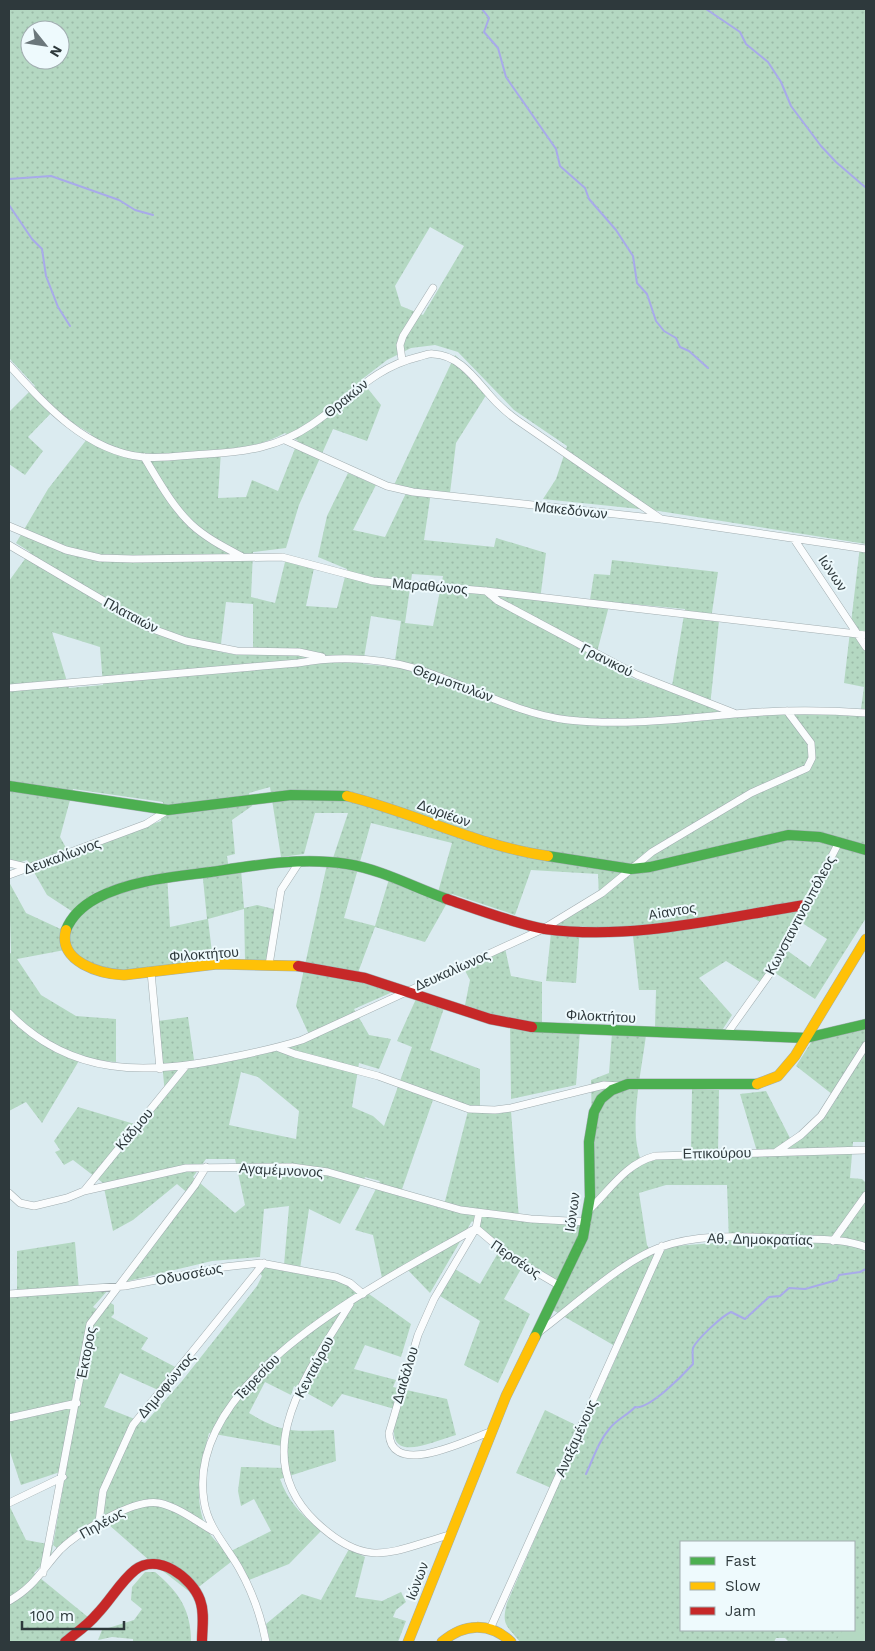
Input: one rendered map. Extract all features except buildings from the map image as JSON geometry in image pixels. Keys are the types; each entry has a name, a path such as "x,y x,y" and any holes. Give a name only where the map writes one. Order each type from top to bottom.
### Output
{"street":[{"path":"402,360 400,345 403,336 433,288"},
{"name":"Θρακών","path":"9,365 60,419 71,428 98,443 144,457 245,451 285,440 310,426 387,366 402,360 432,353 453,359 461,364 498,404 517,420 661,519"},
{"name":"Μακεδόνων","path":"285,440 387,486 413,492 661,519 866,549"},
{"path":"144,457 180,512 192,525 212,540 244,557"},
{"name":"Μαραθώνος","path":"9,526 66,550 100,558 133,560 244,557 293,558 365,580 486,591 866,636"},
{"name":"Ιώνων","path":"794,539 866,647"},
{"name":"Πλαταιών","path":"9,545 150,628 186,641 238,651 299,652 324,658"},
{"name":"Γρανικού","path":"486,591 498,601 616,665 735,714"},
{"name":"Θερμοπυλών","path":"9,688 298,663 324,658 352,658 417,668 520,708 565,720 602,723 646,722 787,711 866,713"},
{"name":"Δευκαλίωνος","path":"9,1013 45,1043 81,1059 112,1066 160,1069 185,1067 279,1048 324,1030 406,990 543,928 602,893 652,852 751,793 807,768 812,758 811,743 787,711"},
{"name":"Δωριέων","path":"9,786 168,810 290,795 342,795 386,806 492,844 540,855 631,869 650,867 783,835 813,836 866,850"},
{"name":"Δευκαλίωνος","path":"9,875 146,824 168,810"},
{"name":"Κωνσταντινουπόλεος","path":"726,1036 776,965 839,842"},
{"path":"269,965 281,890 300,861"},
{"name":"Φιλοκτήτου","path":"543,928 445,898 372,869 342,864 300,861 271,863 186,876 125,888 87,904 72,917 67,928 66,946 83,965 109,974 152,972 212,964 304,966 340,972 406,990 490,1020 512,1025 726,1036 806,1038 866,1024"},
{"path":"9,863 30,868"},
{"name":"Aiαντος","path":"543,928 596,931 642,930 805,906"},
{"path":"279,1048 378,1076 469,1109 503,1109 604,1084 620,1086 641,1083 750,1085 766,1082 784,1070 806,1038 866,938"},
{"path":"152,972 160,1069"},
{"path":"776,1152 801,1135 821,1116 866,1045"},
{"name":"Κάδμου","path":"84,1191 185,1067"},
{"name":"Ιώνων","path":"408,1642 490,1432 533,1336 578,1252 587,1222 591,1118 602,1098 620,1086"},
{"name":"Επικούρου","path":"588,1211 626,1170 649,1158 663,1155 866,1150"},
{"name":"Αγαμέμνονος","path":"9,1193 20,1204 34,1206 67,1198 84,1191 182,1169 206,1166 292,1167 323,1171 436,1204 479,1213 587,1222"},
{"name":"Έκτορος","path":"43,1573 77,1403 90,1324 195,1185 206,1166"},
{"path":"833,1241 866,1195"},
{"name":"Δαιδάλου","path":"479,1213 476,1228 434,1299 418,1335 390,1422 389,1438 397,1452 415,1456 490,1432"},
{"name":"Περσέως","path":"476,1228 508,1256 560,1286"},
{"name":"Τειρεσίου","path":"266,1642 260,1616 247,1583 214,1531 204,1501 204,1476 212,1439 224,1415 244,1388 268,1364 291,1345 363,1294 476,1228"},
{"name":"Αθ. Δημοκρατίας","path":"533,1336 629,1264 662,1246 719,1236 833,1241 866,1246"},
{"name":"Αναξαμένους","path":"490,1629 662,1246"},
{"name":"Οδυσσέως","path":"9,1294 117,1287 236,1264 264,1263 336,1276 350,1283 363,1294"},
{"name":"Δημοφώντος","path":"98,1522 103,1491 132,1425 264,1263"},
{"name":"Κενταύρου","path":"351,1302 305,1378 295,1402 284,1450 284,1468 288,1484 298,1502 320,1525 335,1538 363,1553 380,1554 449,1535"},
{"path":"9,1418 77,1403"},
{"path":"9,1503 63,1477"},
{"name":"Πηλέως","path":"9,1602 31,1586 66,1545 98,1522 137,1504 154,1502 172,1508 214,1531"},
{"path":"65,1642 101,1610 135,1570 141,1566 154,1565 171,1570 196,1590 202,1608 202,1642"},
{"path":"442,1642 451,1633 471,1626 490,1629 502,1634 511,1642"}],"green space":[{"path":"9,9 866,9 866,544 659,511 543,499 556,479 567,446 514,410 458,352 435,345 411,348 387,360 361,380 381,405 367,441 333,429 299,505 286,548 253,552 251,597 275,603 285,562 298,562 314,568 306,606 337,608 347,569 318,557 327,516 348,473 376,485 353,530 385,537 408,489 394,485 455,355 490,389 456,443 450,493 431,492 424,540 494,547 496,538 546,553 540,600 589,606 594,574 610,575 612,560 718,572 711,619 719,621 710,706 728,718 794,713 860,716 864,687 844,683 860,546 866,547 866,918 815,999 772,971 760,982 726,961 699,978 732,1015 721,1032 655,1027 656,990 639,990 632,927 600,928 580,926 576,983 546,981 552,923 599,897 598,874 531,870 515,915 452,894 425,942 375,927 356,978 397,990 354,1009 369,1035 391,1039 379,1069 359,1063 352,1107 373,1116 384,1126 412,1047 397,1041 416,999 444,1008 430,1050 480,1069 480,1112 497,1114 511,1111 519,1219 589,1224 593,1188 591,1080 609,1073 612,1033 646,1035 636,1116 637,1147 641,1160 691,1152 692,1089 719,1090 718,1155 758,1155 740,1094 766,1091 792,1142 818,1123 837,1098 796,1066 812,1041 866,1028 866,1142 853,1142 850,1178 862,1179 866,1183 866,1642 789,1642 785,1638 776,1638 774,1642 520,1642 506,1625 505,1611 556,1490 516,1473 545,1410 584,1429 620,1349 551,1309 562,1285 525,1262 504,1299 530,1314 498,1383 464,1365 480,1321 440,1296 455,1269 480,1284 502,1246 472,1221 430,1293 404,1266 382,1278 373,1235 355,1230 380,1181 365,1177 340,1224 309,1209 300,1269 339,1280 369,1294 411,1324 401,1357 365,1345 354,1369 396,1380 393,1387 447,1399 456,1435 420,1446 409,1447 401,1445 395,1439 394,1428 398,1410 342,1394 332,1407 294,1386 291,1395 265,1382 249,1413 271,1425 290,1430 334,1430 336,1461 280,1479 287,1495 296,1508 321,1531 289,1564 249,1580 236,1558 191,1593 150,1561 100,1517 76,1532 58,1549 53,1545 66,1470 21,1485 9,1449 9,1297 17,1295 17,1251 75,1242 79,1290 109,1289 93,1307 100,1311 109,1302 114,1305 114,1314 111,1317 148,1338 141,1349 181,1370 165,1393 120,1373 104,1407 145,1423 182,1381 257,1286 262,1276 259,1272 266,1263 284,1265 289,1206 264,1209 260,1257 212,1261 124,1282 190,1195 177,1184 133,1220 113,1231 103,1183 73,1160 64,1165 55,1152 60,1150 54,1141 78,1107 141,1126 165,1094 158,1021 188,1017 195,1067 311,1039 296,1006 327,864 331,864 348,813 315,813 304,854 281,857 270,787 249,793 252,806 232,820 235,854 227,856 229,870 241,869 244,908 257,905 278,910 266,961 245,961 244,909 208,919 213,961 123,972 90,966 70,949 17,959 41,995 76,1016 116,1019 116,1062 80,1059 42,1123 26,1102 9,1111 9,954 11,953 9,882 26,913 67,932 76,914 47,895 27,860 9,866 9,581 30,552 16,543 48,489 91,434 71,422 55,409 28,437 43,451 25,475 9,464 9,412 35,386 9,358","holes":["430,227 464,246 423,315 401,306 395,286","285,433 298,441 278,491 252,480 246,497 218,498 221,451 262,443","412,574 443,576 433,626 405,623","226,602 253,604 253,653 238,655 220,652","610,602 685,609 671,692 626,676 595,660","371,616 401,621 394,667 363,664","52,632 100,647 103,685 69,688","73,789 163,802 161,821 69,853 60,837","371,823 452,843 436,899 389,879 375,926 344,918","202,869 207,919 170,927 167,874","796,919 827,939 810,967 781,946","241,1072 258,1077 299,1111 296,1139 229,1125","433,1100 468,1111 443,1209 400,1195","206,1159 235,1159 245,1205 235,1213 193,1177","666,1185 727,1185 729,1242 674,1246 663,1251 658,1262 647,1245 639,1193","209,1433 287,1447 286,1468 241,1467 238,1491 241,1506 254,1499 271,1531 227,1553 209,1532 202,1518 199,1481"]},
{"path":"505,948 511,976 542,982 542,1029 580,1031 576,1085 511,1099 510,1021 465,1005 470,980 463,967"},
{"path":"9,1505 26,1540 53,1545 51,1556 34,1573 94,1622 71,1642 9,1642"},
{"path":"349,1549 365,1557 355,1597 382,1601 401,1592 406,1602 396,1610 393,1617 406,1621 398,1642 270,1642 266,1624 302,1594 321,1600"},
{"path":"145,1572 155,1572 177,1594 189,1620 191,1642 133,1642 133,1639 112,1637 98,1640 102,1630 134,1620 142,1609 131,1600 132,1587"},
{"path":"855,1622 866,1629 866,1642 835,1642 842,1631 855,1631"}],"waterway":[{"path":"482,9 489,18 484,32 498,48 506,77 556,149 560,166 585,188 589,199 616,230 633,256 637,283 647,294 656,321 664,331 676,338 680,347 689,351 708,368"},
{"path":"706,9 740,32 746,44 768,62 781,82 791,106 821,146 865,187"},
{"path":"9,179 51,176 119,200 135,210 153,215"},
{"path":"9,205 32,239 42,249 46,276 58,307 70,326"},
{"path":"586,1474 599,1444 610,1428 635,1407 649,1403 657,1398 682,1376 693,1364 693,1348 695,1344 722,1318 731,1312 745,1319 769,1297 780,1296 789,1288 805,1289 837,1280 839,1275 860,1272 866,1269"}],"traffic: fast":[{"path":"9,786 168,810 291,795 347,796"},
{"path":"548,856 631,869 650,867 788,835 820,837 866,850"},
{"path":"66,930 75,915 88,904 97,898 124,887 167,878 279,863 313,861 347,864 385,875 447,899"},
{"path":"532,1027 806,1038 866,1024"},
{"path":"535,1337 583,1237 590,1197 589,1142 594,1112 601,1099 612,1090 628,1084 757,1084"}],"traffic: slow":[{"path":"347,796 497,845 548,856"},
{"path":"66,930 65,941 68,950 74,958 93,969 115,974 124,975 217,964 298,966"},
{"path":"757,1084 778,1076 795,1056 866,939"},
{"path":"408,1642 506,1396 535,1337"},
{"path":"442,1642 459,1631 477,1627 494,1631 503,1635 511,1642"}],"traffic: jam":[{"path":"447,899 522,924 545,929 577,932 643,930 805,905"},
{"path":"298,966 365,978 490,1019 532,1027"},
{"path":"65,1642 93,1618 135,1570 144,1565 154,1564 173,1570 182,1576 196,1592 202,1610 202,1642"}]}
